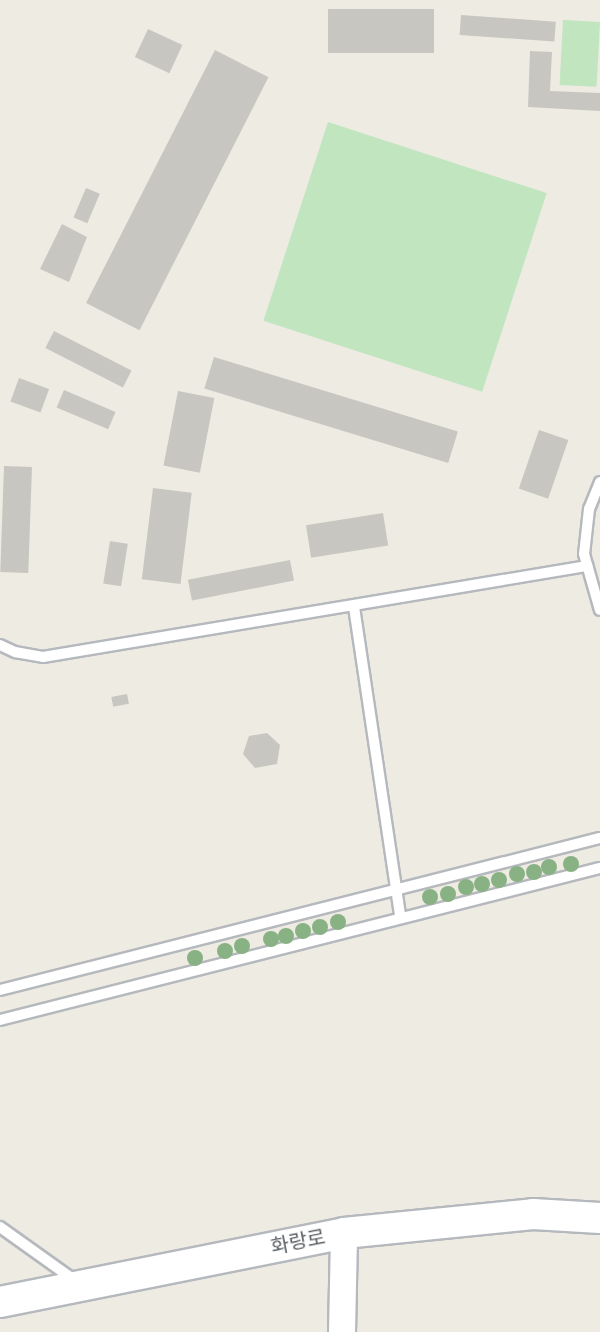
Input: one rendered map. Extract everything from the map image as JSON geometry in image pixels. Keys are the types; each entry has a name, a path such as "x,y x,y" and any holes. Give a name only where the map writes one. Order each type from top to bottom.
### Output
{"main road":[{"name":"화랑로","path":"0,1300 82,1286 344,1233 533,1214 600,1218"}],"street":[{"path":"342,1332 344,1233"}],"lane":[{"path":"600,482 585,532 587,566 600,610"},
{"path":"0,645 15,652 44,657 354,607 587,566"},
{"path":"354,607 394,888 400,916"},
{"path":"0,990 394,888 600,838"},
{"path":"0,1020 400,916 600,868"},
{"path":"0,1227 82,1286"}],"green space":[{"path":"563,20 600,22 597,87 560,85"},
{"path":"328,122 547,193 482,392 263,321"}],"building":[{"path":"328,9 434,9 434,53 328,53"},
{"path":"461,15 556,22 554,42 460,35"},
{"path":"148,29 182,45 169,73 135,57"},
{"path":"215,50 268,77 140,330 86,303"},
{"path":"530,51 552,52 550,91 600,93 600,111 528,107"},
{"path":"86,188 100,194 87,223 73,217"},
{"path":"62,224 87,237 69,282 40,269"},
{"path":"54,331 132,370 123,387 45,348"},
{"path":"214,357 458,432 448,463 204,389"},
{"path":"19,378 49,389 41,412 10,401"},
{"path":"64,390 116,412 108,429 57,407"},
{"path":"178,391 214,398 200,473 163,466"},
{"path":"539,430 568,440 548,499 519,489"},
{"path":"4,466 32,467 28,573 0,572"},
{"path":"153,488 192,493 180,584 142,579"},
{"path":"383,513 388,546 311,558 306,525"},
{"path":"110,541 128,544 121,586 103,583"},
{"path":"290,560 294,581 192,600 188,580"},
{"path":"127,694 129,704 113,707 111,697"},
{"path":"267,733 280,745 277,764 255,768 243,754 249,736"}]}
